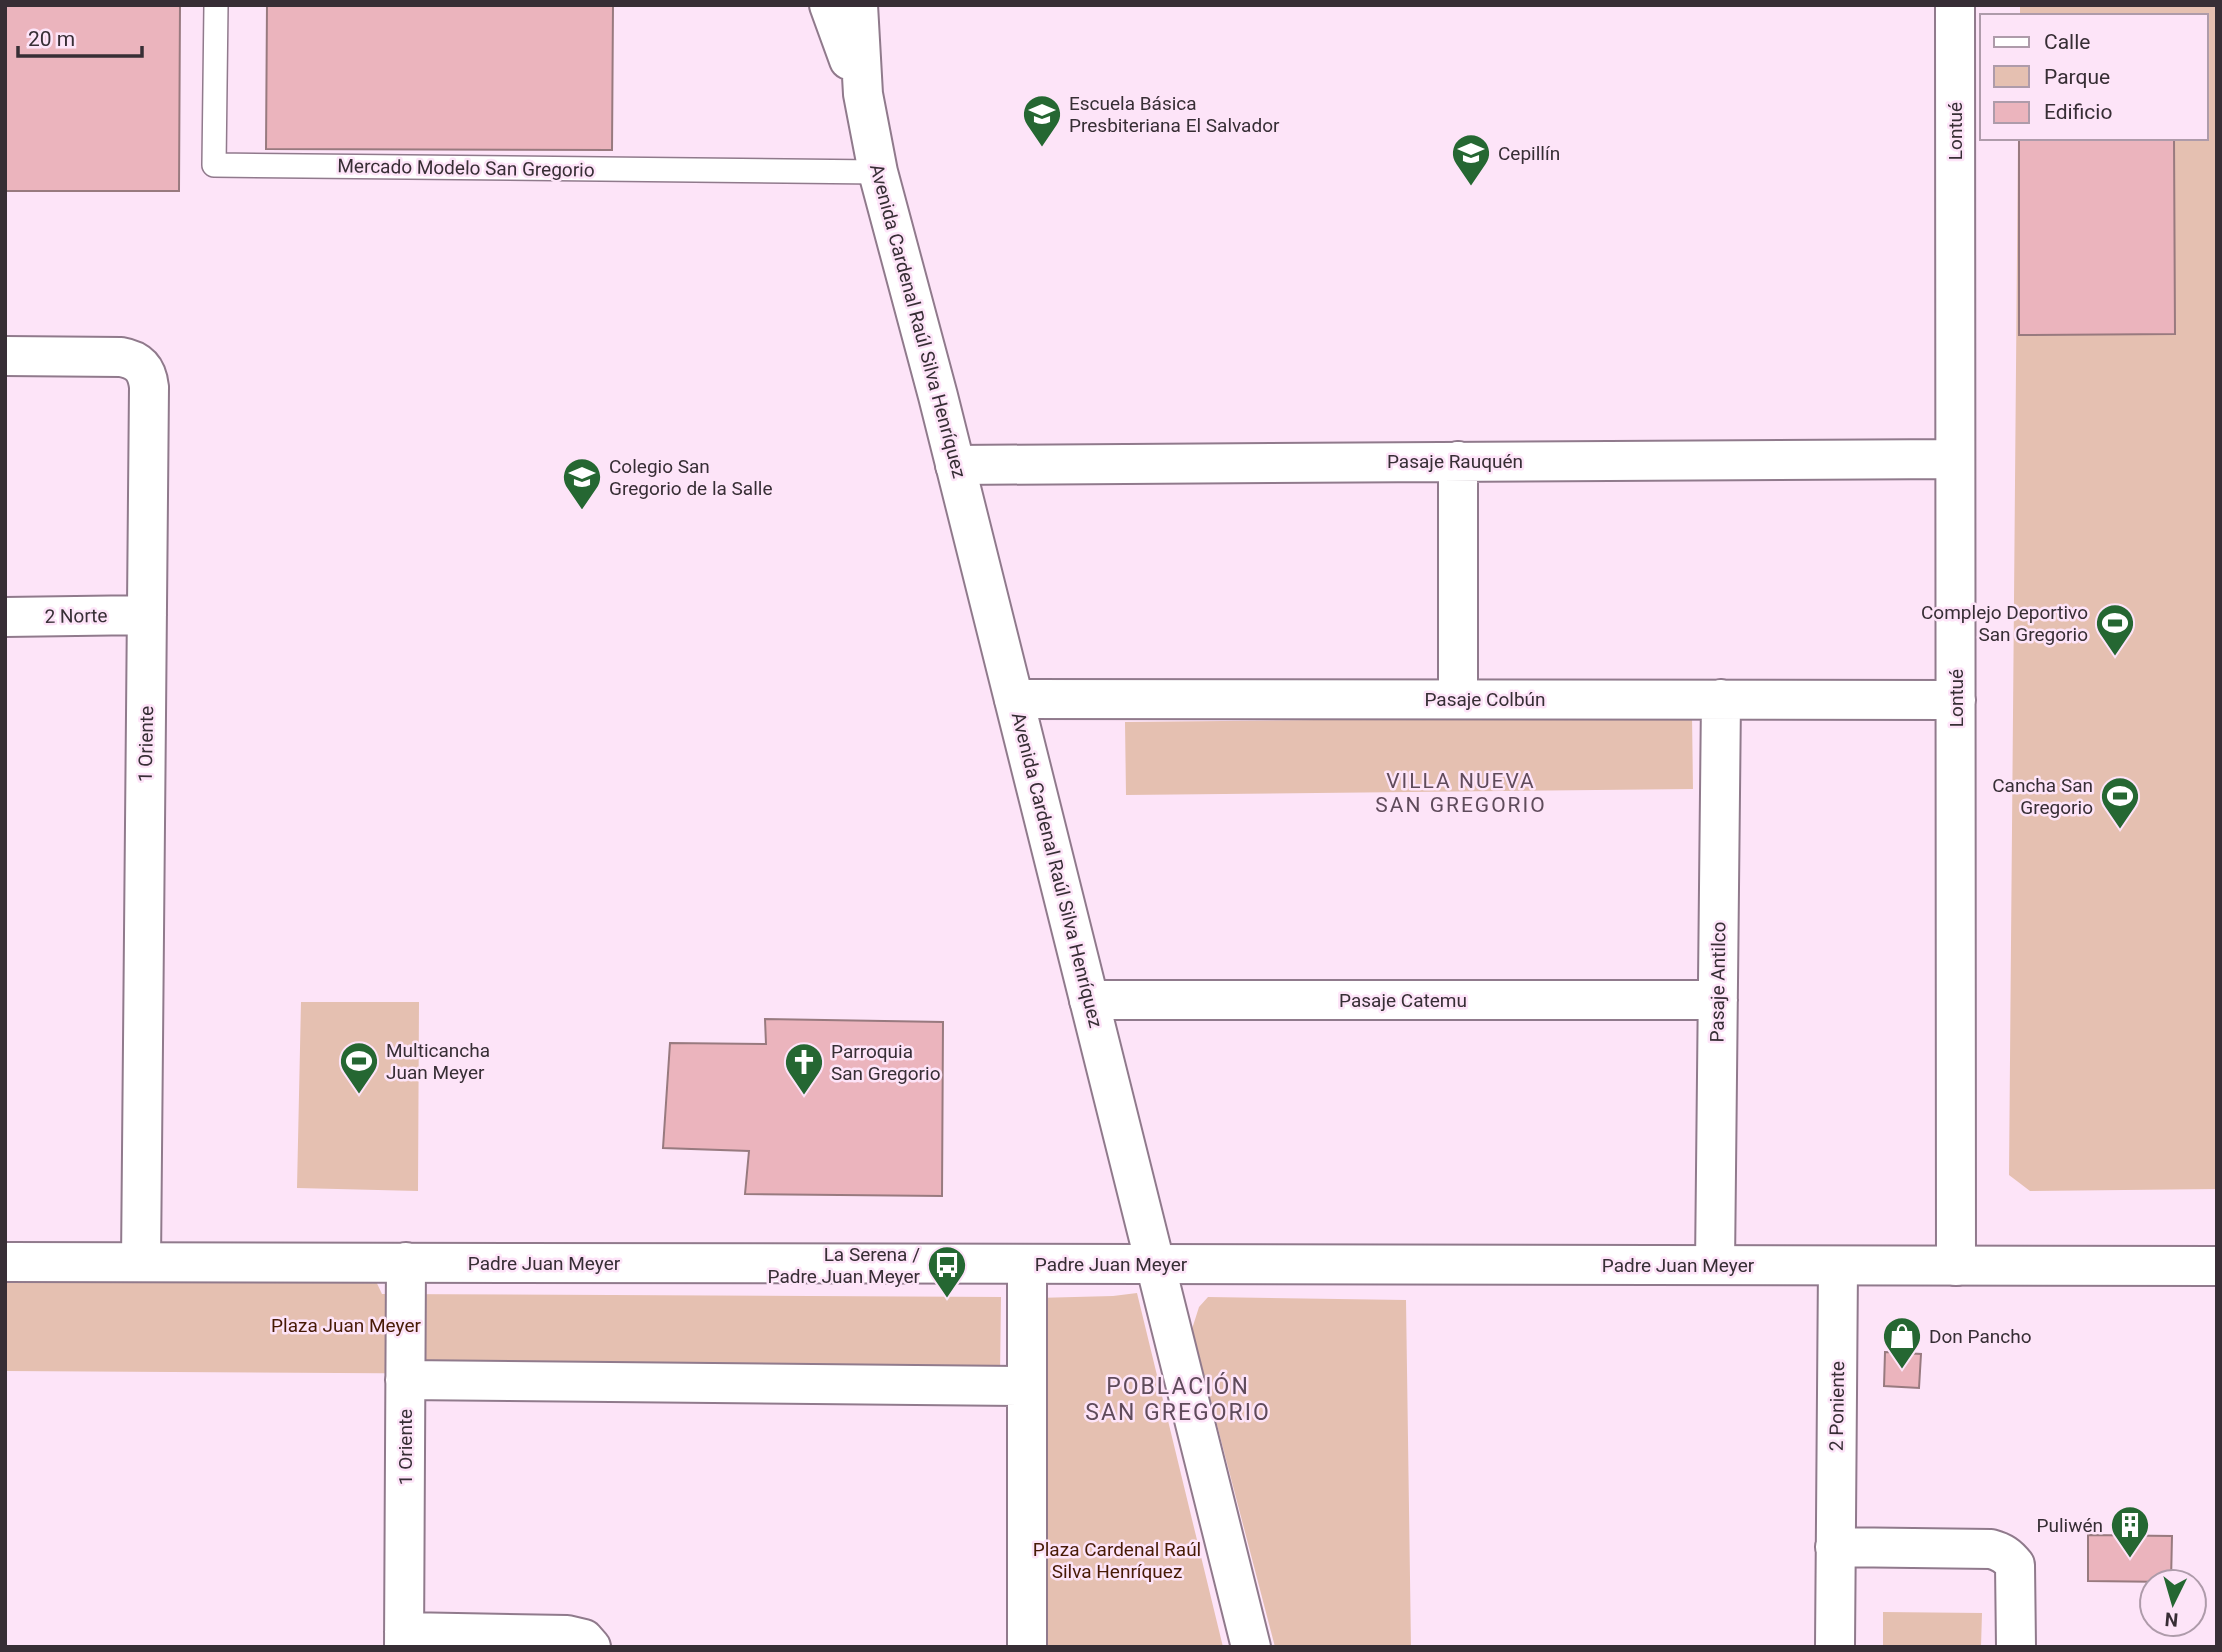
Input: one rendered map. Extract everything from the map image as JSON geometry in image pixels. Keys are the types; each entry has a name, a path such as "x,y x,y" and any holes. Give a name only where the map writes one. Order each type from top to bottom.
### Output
{"street":[{"name":"Avenida Cardenal Raúl Silva Henríquez","path":"830,5 863,94"},
{"name":"Avenida Cardenal Raúl Silva Henríquez","path":"858,5 863,94 878,172 956,465 1251,1647"},
{"name":"Lontué","path":"1955,5 1956,1266"},
{"name":"1 Oriente","path":"5,356 121,357 132,359 141,365 148,375 141,1262"},
{"name":"Pasaje Rauquén","path":"956,465 1955,459"},
{"path":"1458,461 1458,699"},
{"name":"2 Norte","path":"5,617 147,615"},
{"name":"Pasaje Colbún","path":"1014,699 1956,700"},
{"name":"Pasaje Antilco","path":"1714,1265 1721,699"},
{"name":"Pasaje Catemu","path":"1090,1000 1717,1000"},
{"name":"Padre Juan Meyer","path":"5,1262 2217,1266"},
{"name":"1 Oriente","path":"406,1262 404,1639 567,1635 584,1639 591,1647"},
{"path":"1027,1264 1027,1647"},
{"name":"2 Poniente","path":"1835,1647 1838,1266"},
{"path":"405,1380 1027,1386"},
{"path":"1835,1547 1991,1549 2000,1552 2015,1565 2016,1647"}],"lane":[{"name":"Mercado Modelo San Gregorio","path":"216,5 214,165 878,172"}],"green space":[{"name":"Complejo Deportivo San Gregorio","path":"2020,5 2217,5 2217,1189 2030,1191 2009,1175 2018,140 2208,140 2208,14 2020,14"},
{"path":"1692,716 1693,789 1126,795 1125,722"},
{"name":"Multicancha Juan Meyer","path":"301,1002 419,1002 418,1191 297,1188"},
{"name":"Plaza Juan Meyer","path":"374,1277 382,1294 1001,1297 1000,1377 5,1371 5,1285 8,1282"},
{"name":"Plaza Cardenal Raúl Silva Henríquez","path":"1137,1293 1223,1647 1035,1647 1036,1298"},
{"path":"1208,1297 1406,1300 1411,1647 1275,1647 1192,1329 1199,1307"},
{"path":"1883,1612 1982,1613 1981,1647 1883,1647"}],"building":[{"path":"5,5 180,5 179,191 5,191"},
{"path":"267,5 613,5 612,150 266,149"},
{"path":"2019,140 2174,140 2175,334 2019,335"},
{"name":"Parroquia San Gregorio","path":"765,1019 943,1022 942,1196 745,1194 749,1151 663,1148 670,1043 766,1044"},
{"name":"Don Pancho","path":"1885,1352 1921,1354 1919,1388 1884,1386"},
{"name":"Puliwén","path":"2088,1535 2172,1536 2171,1568 2138,1568 2138,1582 2088,1581"}],"place":[{"name":"Escuela Básica Presbiteriana El Salvador","path":"1042,148"},
{"name":"Cepillín","path":"1471,187"},
{"name":"Colegio San Gregorio de la Salle","path":"582,511"},
{"name":"Complejo Deportivo San Gregorio","path":"2115,657"},
{"name":"Cancha San Gregorio","path":"2120,830"},
{"name":"Multicancha Juan Meyer","path":"359,1095"},
{"name":"Parroquia San Gregorio","path":"804,1096"},
{"name":"La Serena / Padre Juan Meyer","path":"947,1299"},
{"name":"Don Pancho","path":"1902,1370"},
{"name":"Puliwén","path":"2130,1559"}],"district":[{"name":"VILLA NUEVA SAN GREGORIO","path":"1461,793"},
{"name":"POBLACIÓN SAN GREGORIO","path":"1178,1399"}]}
